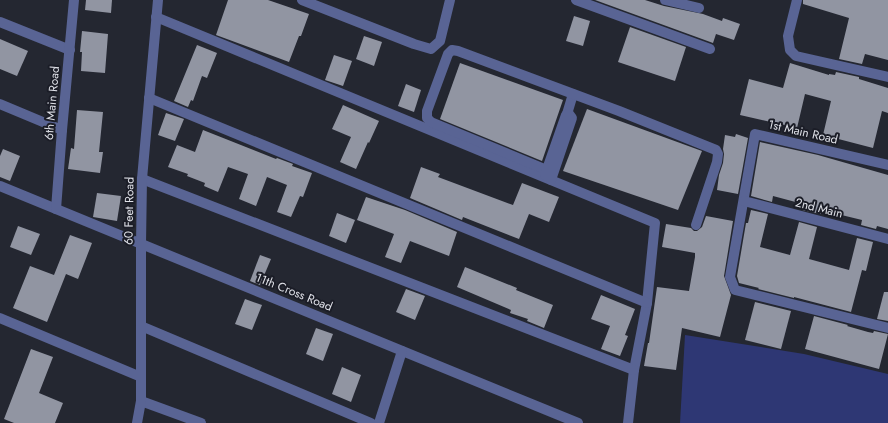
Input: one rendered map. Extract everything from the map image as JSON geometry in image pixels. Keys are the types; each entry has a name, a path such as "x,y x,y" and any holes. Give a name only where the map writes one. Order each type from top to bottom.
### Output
{"street":[{"name":"6th Main Road","path":"56,209 74,0"},
{"name":"60 Feet Road","path":"137,423 141,400 142,179 158,0"},
{"path":"302,0 432,50 440,41 450,0"},
{"path":"576,0 710,49"},
{"path":"665,0 699,8"},
{"path":"798,0 788,36 790,50 796,56 888,76"},
{"path":"156,17 550,172"},
{"path":"0,22 70,50"},
{"path":"628,423 634,370 646,303 655,223 550,172 431,122 427,118 427,111 448,54 452,50 458,51 619,110 716,150 718,154 717,162 696,224"},
{"path":"550,172 573,94"},
{"path":"149,98 646,303"},
{"path":"0,104 62,130"},
{"name":"1st Main Road","path":"744,201 755,134 888,165"},
{"path":"142,179 634,370"},
{"name":"11th Cross Road","path":"0,186 578,423"},
{"path":"744,201 730,277 735,290 888,328"},
{"name":"2nd Main","path":"744,201 888,239"},
{"path":"0,318 141,377"},
{"path":"142,326 371,423"},
{"path":"379,423 402,351"},
{"path":"141,400 200,423"}],"shaded area":[{"path":"685,335 804,354 888,374 888,423 680,423"}],"building":[{"path":"86,0 112,0 111,13 85,10"},
{"path":"228,0 268,0 309,14 289,62 216,35"},
{"path":"595,0 645,0 664,6 703,14 722,21 723,18 740,24 734,40 716,34 713,43"},
{"path":"803,0 888,0 888,60 865,54 862,64 839,59 849,18 803,4"},
{"path":"574,16 590,21 583,46 566,41"},
{"path":"630,27 686,47 675,81 618,62"},
{"path":"82,31 108,34 105,73 81,71 82,52 80,52"},
{"path":"364,36 382,42 374,66 356,59"},
{"path":"0,39 28,51 17,76 0,69"},
{"path":"197,45 217,53 207,78 202,76 193,101 191,100 188,107 174,101"},
{"path":"334,55 352,61 343,86 325,80"},
{"path":"460,63 563,100 542,161 440,119"},
{"path":"790,63 829,75 835,75 836,72 859,77 859,79 888,88 888,113 882,111 873,148 823,135 831,101 805,94 797,128 740,115 749,79 783,88"},
{"path":"406,84 421,90 414,112 398,106"},
{"path":"343,105 379,121 356,169 340,162 351,137 332,129"},
{"path":"587,109 702,151 678,210 563,171"},
{"path":"77,110 103,112 99,152 103,152 100,173 68,169 71,148 74,149"},
{"path":"166,113 184,119 175,141 158,135"},
{"path":"203,130 276,159 277,158 293,164 292,166 312,173 303,197 300,196 291,217 277,212 287,185 267,177 256,206 239,199 248,174 228,167 218,192 204,186 205,183 187,176 188,174 168,167 177,145 195,152"},
{"path":"736,134 748,138 738,194 717,190 719,175 723,163 725,135 735,137"},
{"path":"760,142 818,155 888,175 888,229 877,226 876,229 861,225 862,220 822,210 821,214 802,210 803,204 773,196 772,202 751,196"},
{"path":"3,149 20,156 10,181 0,177 0,156"},
{"path":"421,167 440,174 438,177 513,205 522,183 559,197 549,222 529,214 519,239 463,217 462,220 410,198"},
{"path":"97,193 121,196 117,221 93,217"},
{"path":"366,197 405,210 457,232 449,256 410,241 401,263 385,257 394,234 357,220"},
{"path":"751,210 768,214 760,247 790,255 799,222 817,227 809,259 849,270 857,238 873,242 866,271 862,270 851,312 739,283 737,276 746,223 748,223"},
{"path":"337,213 355,220 346,243 329,236"},
{"path":"706,216 733,221 724,276 731,295 720,337 682,328 676,370 644,366 657,287 689,291 695,257 695,253 662,247 666,224 691,228 694,231 697,231 702,227"},
{"path":"18,226 40,234 31,255 10,247"},
{"path":"70,235 92,243 78,279 66,274 47,322 13,308 30,266 54,275"},
{"path":"260,255 271,259 260,285 250,281"},
{"path":"465,267 517,288 516,290 553,305 544,328 527,321 528,319 510,313 511,310 457,287"},
{"path":"406,289 425,296 415,320 396,312"},
{"path":"884,292 888,292 888,321 877,319"},
{"path":"601,295 635,309 625,335 628,336 620,356 601,349 610,326 591,319"},
{"path":"245,299 262,305 252,330 235,324"},
{"path":"755,302 791,311 781,349 745,340"},
{"path":"814,316 868,332 873,333 874,331 888,334 879,369 805,349"},
{"path":"316,328 333,334 323,361 306,354"},
{"path":"31,349 53,357 39,393 63,403 55,423 14,423 4,419"},
{"path":"342,367 361,375 351,402 332,394"}]}
